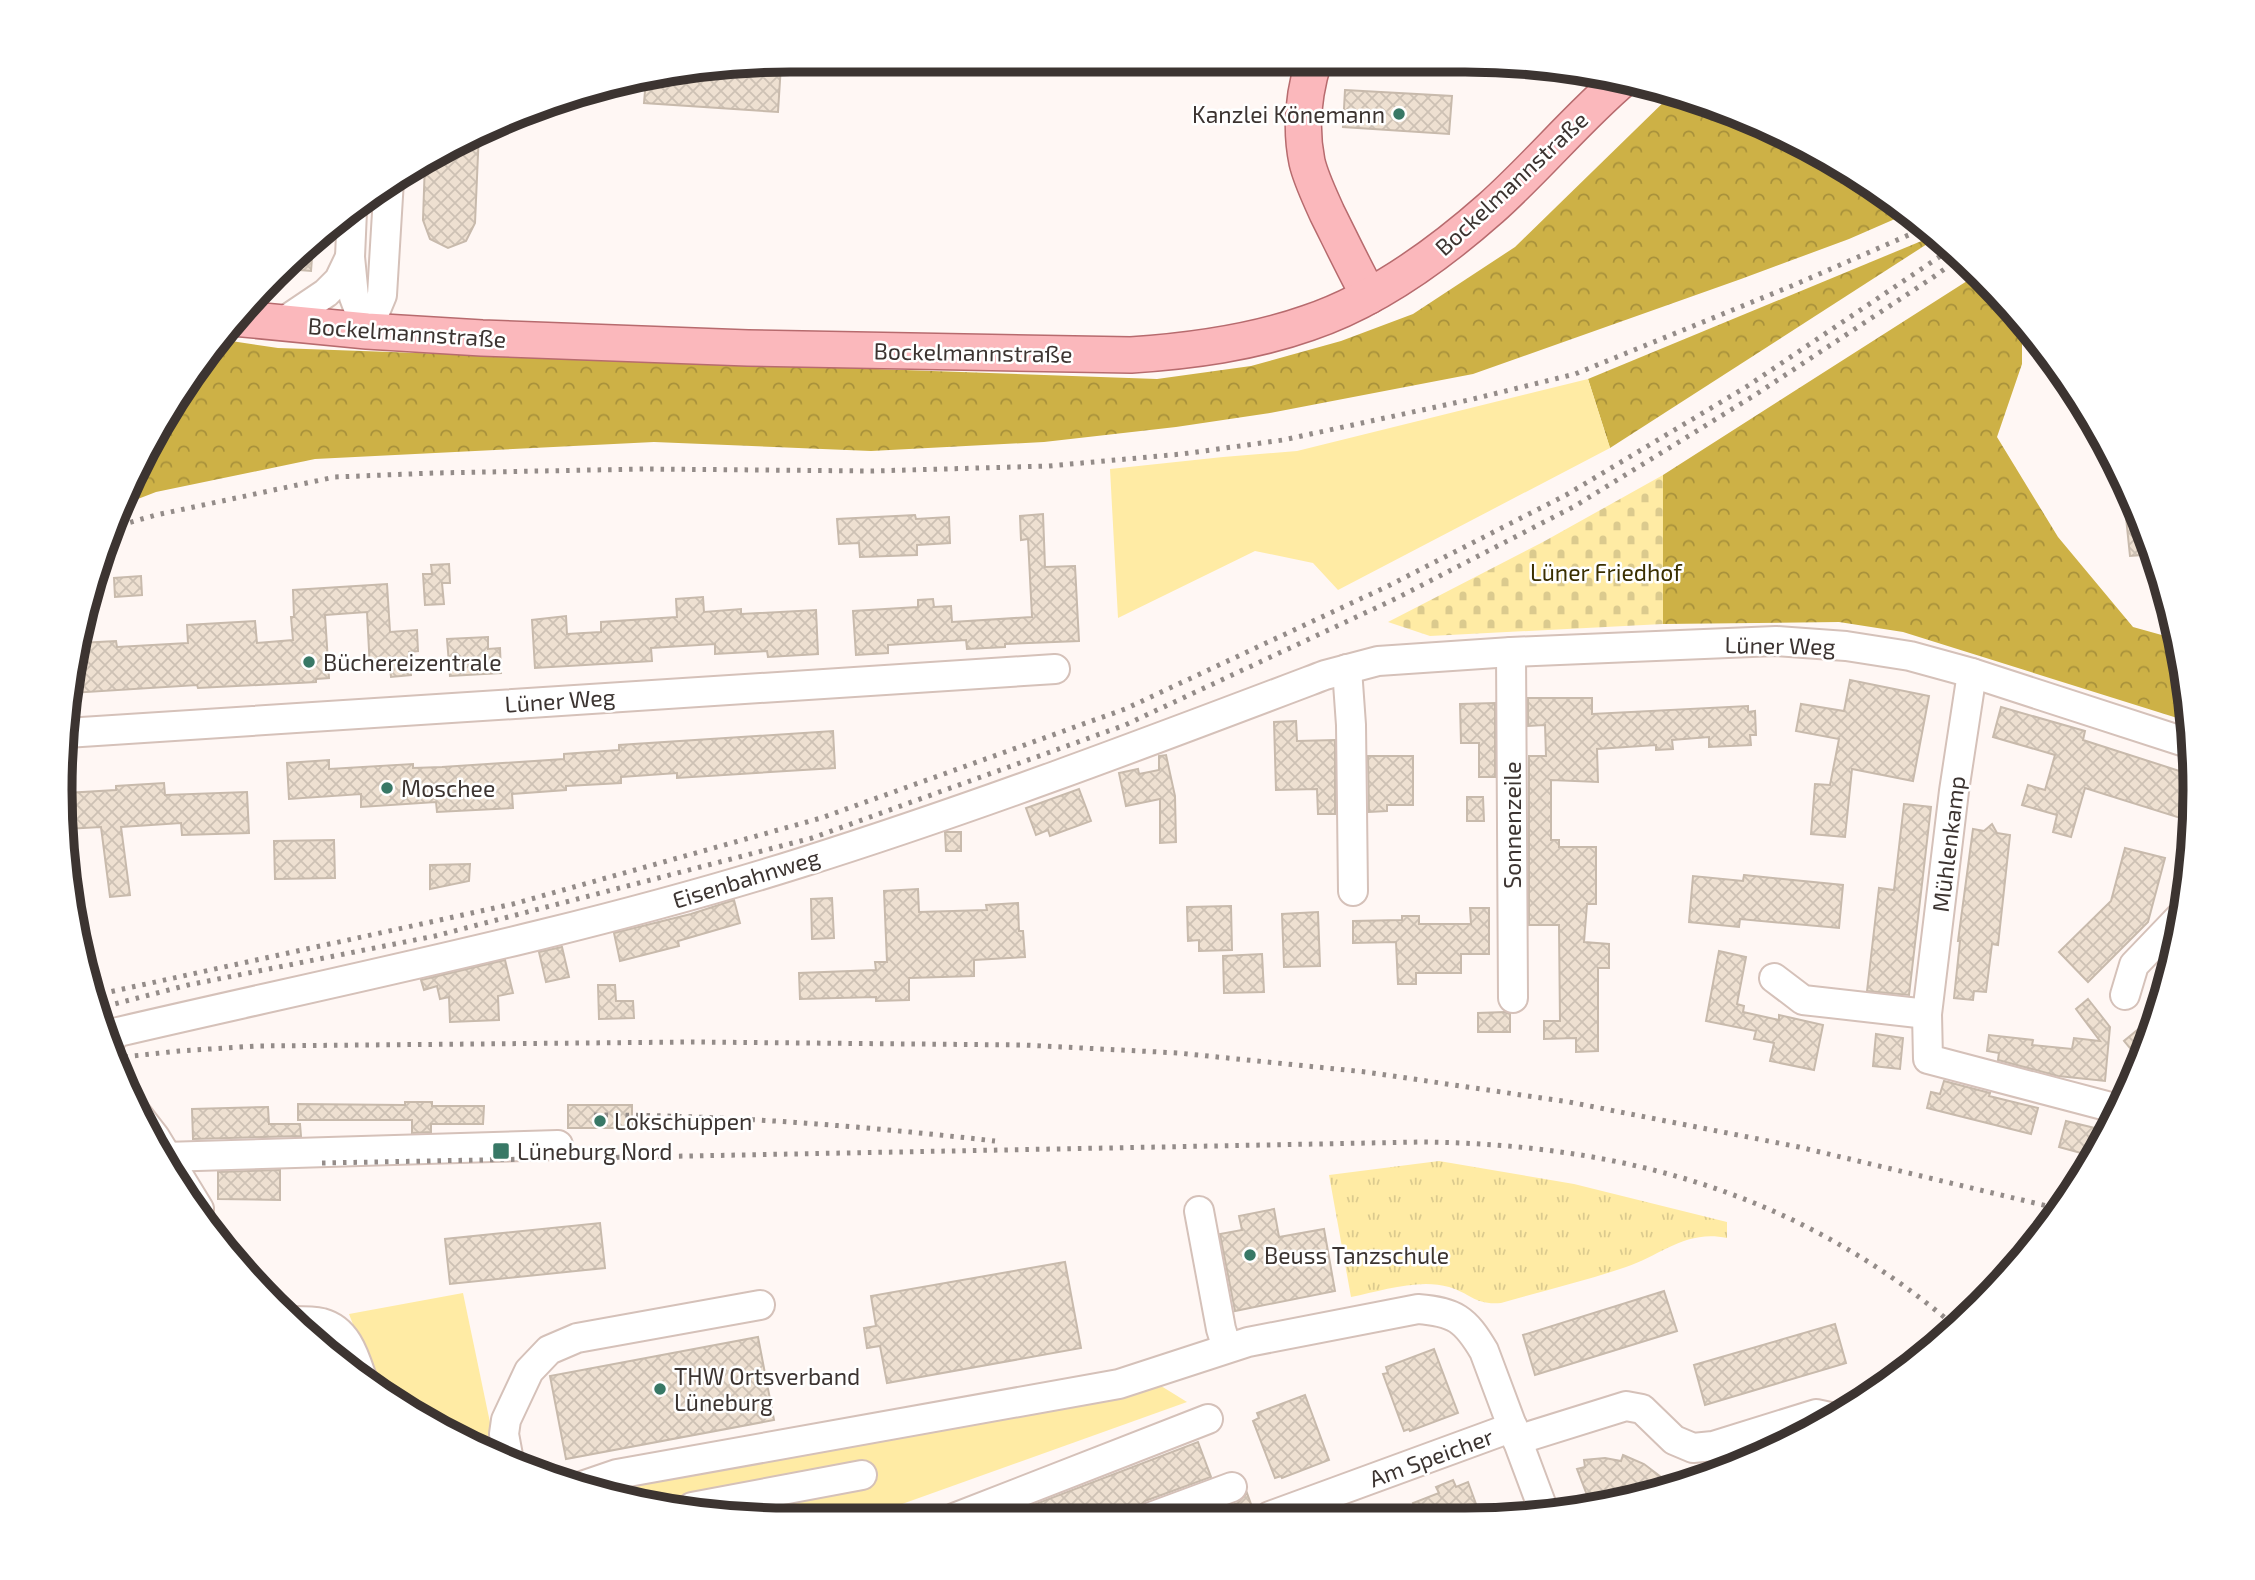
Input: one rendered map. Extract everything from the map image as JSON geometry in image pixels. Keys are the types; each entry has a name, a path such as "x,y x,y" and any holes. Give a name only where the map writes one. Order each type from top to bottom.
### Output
{"main road":[{"path":"1310,72 1304,107 1304,138 1308,164 1320,198 1368,296"},
{"name":"Bockelmannstraße","path":"247,320 367,331 735,348 1131,355 1185,351 1249,341 1310,323 1368,296 1422,264 1491,208 1613,88"}],"street":[{"path":"367,331 382,295 388,195"},
{"path":"352,221 350,257 354,297 367,331"},
{"path":"280,324 326,293 339,280 350,257"},
{"name":"Lüner Weg","path":"1352,667 1378,661 1511,652 1776,641 1846,646 1910,656 1972,673 2182,741"},
{"name":"Sonnenzeile","path":"1511,652 1513,998"},
{"path":"1352,667 1353,891"},
{"name":"Eisenbahnweg","path":"116,1037 606,918 799,863 970,807 1352,667"},
{"name":"Lüner Weg","path":"74,732 1055,669"},
{"name":"Mühlenkamp","path":"1972,673 1954,791 1927,1014 1928,1059 2110,1107"},
{"path":"2125,995 2134,965 2169,928"},
{"path":"1774,978 1804,1000 1927,1014"},
{"path":"173,1157 558,1145"},
{"path":"1199,1211 1227,1348"},
{"path":"507,1450 504,1434 506,1420 529,1371 549,1350 577,1338 760,1305"},
{"path":"595,1481 617,1474 1119,1384 1248,1342 1418,1309 1440,1311 1458,1319 1472,1331 1484,1351 1541,1504"},
{"path":"308,1322 321,1323 338,1330 350,1347 356,1362"},
{"name":"Am Speicher","path":"1294,1508 1515,1434 1626,1406 1642,1409 1674,1440 1693,1448 1713,1446 1818,1415"},
{"path":"1021,1506 1208,1419"},
{"path":"796,1441 806,1486"},
{"path":"711,1504 862,1475"},
{"path":"1175,1508 1232,1487"}],"green space":[{"path":"1665,100 1740,126 1783,146 1824,168 1898,217 1741,279 1473,374 1270,413 1044,442 871,451 654,442 315,459 156,492 132,501 168,431 230,341 278,348 1157,379 1251,366 1341,341 1413,314 1515,247"},
{"path":"1926,239 1930,242 1610,448 1588,379"},
{"path":"1970,279 2022,337 2022,364 1997,437 2058,537 2133,627 2166,636 2179,719 1903,632 1839,622 1663,624 1663,475"},
{"path":"1588,379 1610,448 1338,590 1313,563 1255,551 1118,618 1110,469 1297,451"},
{"name":"Lüner Friedhof","path":"1663,475 1663,624 1430,636 1388,622 1543,542"},
{"path":"1439,1161 1574,1184 1727,1222 1727,1238 1713,1236 1687,1240 1626,1267 1501,1303 1479,1301 1449,1287 1425,1284 1400,1286 1351,1297 1329,1175"},
{"path":"463,1293 495,1445 431,1412 372,1373 349,1314"},
{"path":"1153,1381 1187,1402 891,1508 743,1507 696,1502 618,1487"}],"building":[{"path":"781,72 778,112 644,103 645,87 696,78"},
{"path":"1345,90 1452,96 1449,134 1343,127"},
{"path":"479,143 475,223 466,241 448,248 430,239 423,220 425,172"},
{"path":"312,253 311,271 295,270"},
{"path":"2125,506 2144,555 2130,556"},
{"path":"1043,514 1045,567 1075,566 1079,641 1005,644 1005,647 967,649 966,640 888,645 888,653 856,655 853,611 918,607 918,600 933,599 934,607 951,606 952,622 1032,617 1028,539 1021,540 1020,516"},
{"path":"915,515 916,519 949,517 950,543 917,545 917,555 860,557 859,543 839,544 837,519"},
{"path":"449,564 450,583 442,583 444,604 425,605 423,574 432,574 431,565"},
{"path":"141,576 142,595 115,597 114,578"},
{"path":"387,584 390,632 417,630 418,651 409,652 411,675 391,677 390,668 370,669 367,612 325,615 329,678 316,679 316,682 198,688 197,685 79,693 88,643 116,641 117,647 188,643 187,625 255,621 257,643 293,640 293,590"},
{"path":"703,597 704,612 741,609 741,614 816,610 818,654 768,657 767,651 715,654 715,644 651,648 652,661 535,668 532,620 566,616 567,634 601,632 601,622 677,617 676,599"},
{"path":"488,637 488,649 500,648 501,673 450,676 447,639"},
{"path":"1850,680 1929,696 1913,781 1852,769 1845,837 1811,834 1815,784 1830,785 1839,739 1796,731 1801,704 1844,711"},
{"path":"1528,698 1592,698 1592,714 1748,706 1748,712 1755,711 1756,735 1750,735 1751,745 1709,747 1709,737 1672,740 1673,749 1656,750 1656,745 1597,749 1598,782 1551,780 1551,840 1559,840 1559,847 1596,847 1596,904 1587,904 1584,942 1609,944 1609,968 1598,968 1598,1051 1576,1052 1576,1038 1544,1039 1544,1021 1560,1021 1559,925 1529,925 1529,756 1546,756 1545,725 1528,726"},
{"path":"1495,703 1495,777 1479,777 1479,743 1461,743 1460,704"},
{"path":"2001,707 2085,731 2083,740 2183,772 2182,819 2085,788 2071,837 2053,832 2057,815 2022,805 2028,785 2045,790 2055,755 1993,737"},
{"path":"1296,721 1297,741 1335,740 1335,814 1318,814 1317,789 1276,790 1274,722"},
{"path":"833,731 835,768 677,778 677,773 621,777 621,783 566,786 566,790 512,794 513,808 437,812 436,802 361,807 361,794 289,799 287,763 329,760 329,769 413,764 413,768 442,767 564,759 564,754 619,750 619,745"},
{"path":"1166,755 1175,796 1176,842 1160,843 1160,799 1126,806 1119,773 1138,769 1139,774 1159,770 1159,756"},
{"path":"1368,756 1413,756 1413,805 1387,805 1387,811 1369,812"},
{"path":"164,783 165,795 247,792 249,833 182,835 181,823 121,827 130,895 110,897 101,827 73,829 72,793 116,790 116,786"},
{"path":"1079,789 1091,821 1050,836 1048,830 1036,835 1026,808"},
{"path":"1467,797 1483,797 1484,821 1467,821"},
{"path":"1904,804 1931,807 1909,995 1867,991 1879,888 1894,890"},
{"path":"1992,824 1997,833 2010,835 1998,945 1992,944 1986,992 1974,991 1973,1000 1954,998 1958,941 1973,829 1984,831"},
{"path":"945,832 961,832 961,851 946,851"},
{"path":"334,840 335,878 275,879 274,841"},
{"path":"2125,848 2165,858 2148,922 2088,982 2059,952 2111,901"},
{"path":"470,864 469,881 430,889 430,865"},
{"path":"1744,875 1843,885 1839,928 1740,919 1739,927 1689,922 1693,876 1743,881"},
{"path":"918,889 919,912 987,910 986,905 1018,903 1019,931 1023,931 1025,957 974,960 974,976 909,978 909,1000 876,1001 876,997 800,999 799,973 876,970 875,962 887,962 884,891"},
{"path":"832,898 834,938 812,939 811,899"},
{"path":"734,900 740,923 678,941 679,946 620,961 614,933"},
{"path":"1231,906 1232,950 1199,951 1199,940 1188,941 1187,907"},
{"path":"1470,908 1489,908 1489,954 1461,954 1461,973 1416,973 1416,984 1398,984 1396,942 1353,943 1353,921 1402,920 1402,916 1419,916 1419,924 1471,924"},
{"path":"1318,912 1320,966 1284,967 1282,914"},
{"path":"562,947 569,977 546,982 539,952"},
{"path":"1719,951 1746,957 1737,1004 1744,1006 1743,1012 1779,1020 1779,1015 1823,1025 1814,1070 1770,1061 1774,1043 1754,1039 1756,1031 1706,1021"},
{"path":"1262,954 1264,992 1224,993 1223,956"},
{"path":"505,960 513,993 498,996 499,1020 450,1022 449,997 440,999 437,986 424,990 421,980"},
{"path":"598,985 615,985 616,1001 633,1001 634,1018 599,1019"},
{"path":"2088,999 2110,1027 2105,1081 2058,1076 1998,1060 1999,1053 1987,1051 1989,1035 2033,1040 2032,1045 2072,1049 2074,1038 2100,1041 2076,1009"},
{"path":"1478,1013 1510,1014 1510,1032 1478,1032"},
{"path":"2144,1025 2134,1052 2124,1041"},
{"path":"1876,1034 1903,1038 1900,1069 1873,1066"},
{"path":"1944,1081 2038,1108 2031,1134 1927,1108 1931,1092 1940,1094"},
{"path":"405,1102 432,1102 432,1106 484,1106 483,1124 431,1124 431,1132 412,1133 412,1120 298,1120 298,1104 405,1105"},
{"name":"Lokschuppen","path":"568,1105 632,1105 632,1128 568,1128"},
{"path":"268,1107 269,1124 300,1124 301,1136 193,1139 192,1109"},
{"path":"2066,1121 2098,1129 2084,1154 2059,1147"},
{"path":"280,1170 280,1200 218,1199 218,1172"},
{"name":"Beuss Tanzschule","path":"1274,1209 1279,1237 1324,1229 1335,1291 1235,1311 1220,1234 1242,1230 1239,1216"},
{"path":"600,1223 605,1268 450,1284 445,1239"},
{"path":"1065,1262 1081,1348 887,1383 880,1346 867,1348 864,1328 876,1326 871,1296"},
{"path":"1664,1291 1677,1331 1535,1375 1523,1335"},
{"path":"1835,1324 1846,1363 1705,1405 1694,1365"},
{"name":"THW Ortsverband Lüneburg","path":"758,1337 774,1420 566,1459 550,1376"},
{"path":"1434,1349 1458,1413 1404,1431 1383,1374 1388,1373 1386,1367"},
{"path":"1305,1395 1329,1460 1282,1478 1275,1478 1253,1421 1259,1418 1257,1413"},
{"path":"1198,1442 1211,1477 1145,1501 1138,1508 1034,1508 1033,1505"},
{"path":"1623,1455 1644,1464 1661,1477 1658,1482 1651,1484 1587,1495 1577,1469 1585,1467 1584,1460 1605,1458 1621,1461"},
{"path":"1453,1480 1456,1487 1468,1482 1477,1508 1415,1508 1413,1503 1439,1493 1436,1487"},
{"path":"1247,1493 1252,1507 1224,1508 1238,1503"}],"railway":[{"path":"123,524 335,477 646,469 873,471 1049,466 1182,454 1283,440 1575,374 1794,285 1916,232"},
{"path":"102,994 513,904 821,818 1125,709 1388,586 1566,495 1746,387 1943,254"},
{"path":"105,1006 188,985 435,936 812,838 1125,725 1397,598 1575,506 1755,395 1953,263"},
{"path":"123,1057 256,1046 693,1042 1024,1045 1178,1053 1366,1072 1569,1102 1799,1147 2050,1207"},
{"path":"594,1115 795,1122 995,1141"},
{"path":"322,1163 1421,1142 1496,1145 1568,1153 1638,1166 1707,1186 1773,1211 1836,1243 1898,1282 1948,1321"}],"place":[{"name":"Kanzlei Könemann","path":"1399,114"},
{"name":"Büchereizentrale","path":"309,662"},
{"name":"Moschee","path":"387,788"},
{"name":"Lokschuppen","path":"600,1121"},
{"name":"Lüneburg Nord","path":"501,1151"},
{"name":"Beuss Tanzschule","path":"1250,1255"},
{"name":"THW Ortsverband Lüneburg","path":"660,1389"}]}
